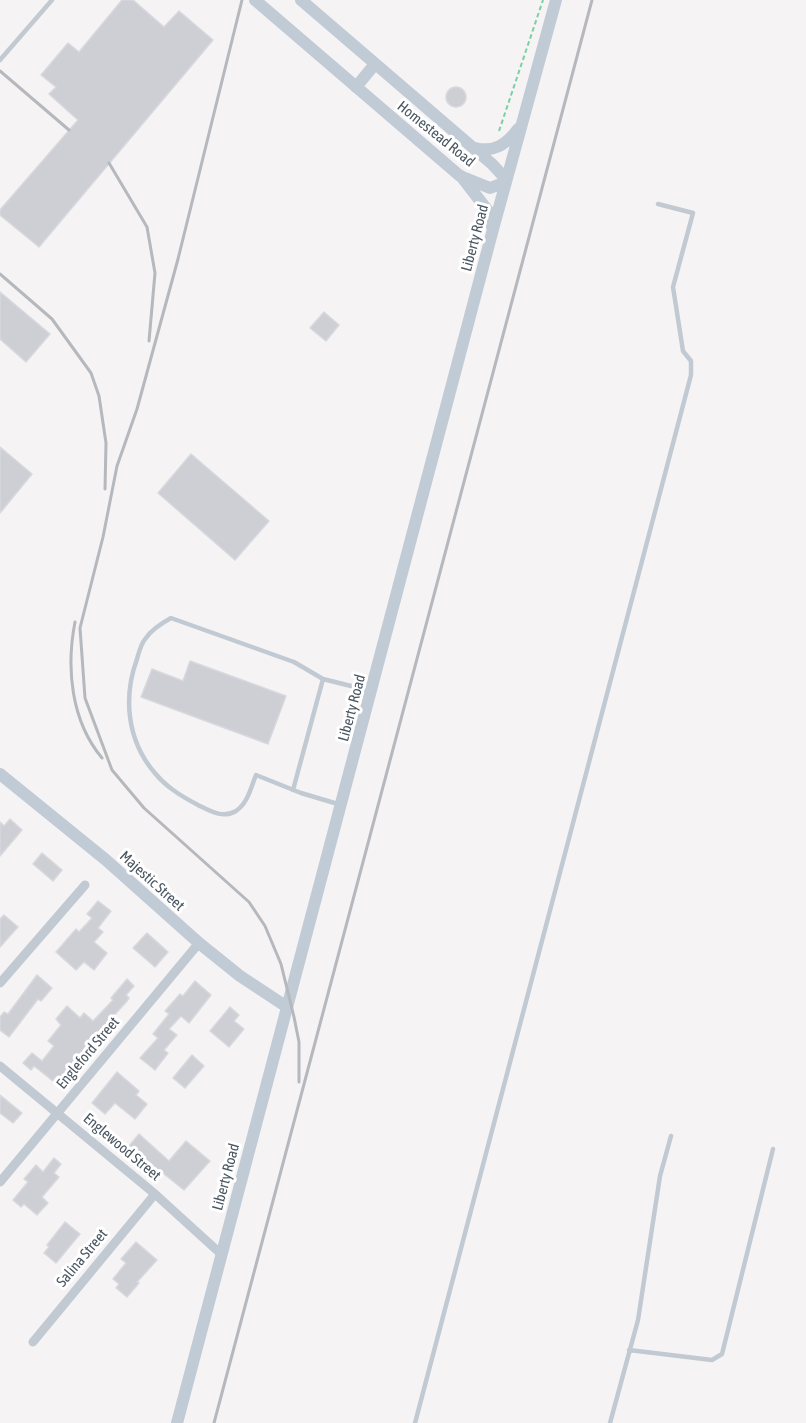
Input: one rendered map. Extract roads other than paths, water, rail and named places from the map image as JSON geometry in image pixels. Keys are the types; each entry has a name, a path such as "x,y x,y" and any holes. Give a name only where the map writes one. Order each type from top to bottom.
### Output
{"main road":[{"name":"Homestead Road","path":"255,0 460,176 490,188 506,183 495,167 301,0"},
{"name":"Liberty Road","path":"177,1423 492,233 556,0"},
{"path":"356,87 375,64"},
{"path":"473,148 491,150 506,143 518,129 525,111"},
{"path":"460,176 488,211 492,233"},
{"name":"Majestic Street","path":"0,774 106,860 199,943 240,976 288,1006"}],"street":[{"path":"0,983 85,885"},
{"name":"Engleford Street","path":"0,1182 199,943"},
{"name":"Englewood Street","path":"0,1066 155,1194 221,1254"},
{"name":"Salina Street","path":"33,1342 155,1194"}],"lane":[{"path":"0,60 52,0"},
{"path":"415,1423 691,375 691,361 683,351 673,287 693,213 658,204"},
{"path":"341,805 293,790 256,775 244,804 235,812 224,815 211,812 177,794 154,773 141,754 135,739 129,700 132,673 144,640 157,627 171,618 294,662 323,679 372,691"},
{"path":"293,790 323,679"},
{"path":"610,1423 638,1320 660,1176 671,1136"},
{"path":"630,1350 712,1360 722,1354 773,1149"}],"railway":[{"path":"242,0 178,259 137,409 117,466 103,537 80,628 85,698 112,770 144,808 249,902 265,926 281,964 294,1017 299,1042 299,1082"},
{"path":"214,1423 592,0"},
{"path":"0,71 69,130"},
{"path":"109,163 147,227 155,273 149,341"},
{"path":"0,274 52,319 91,373 99,396 106,443 105,489"},
{"path":"75,622 71,675 77,711 83,728 102,758"}]}
